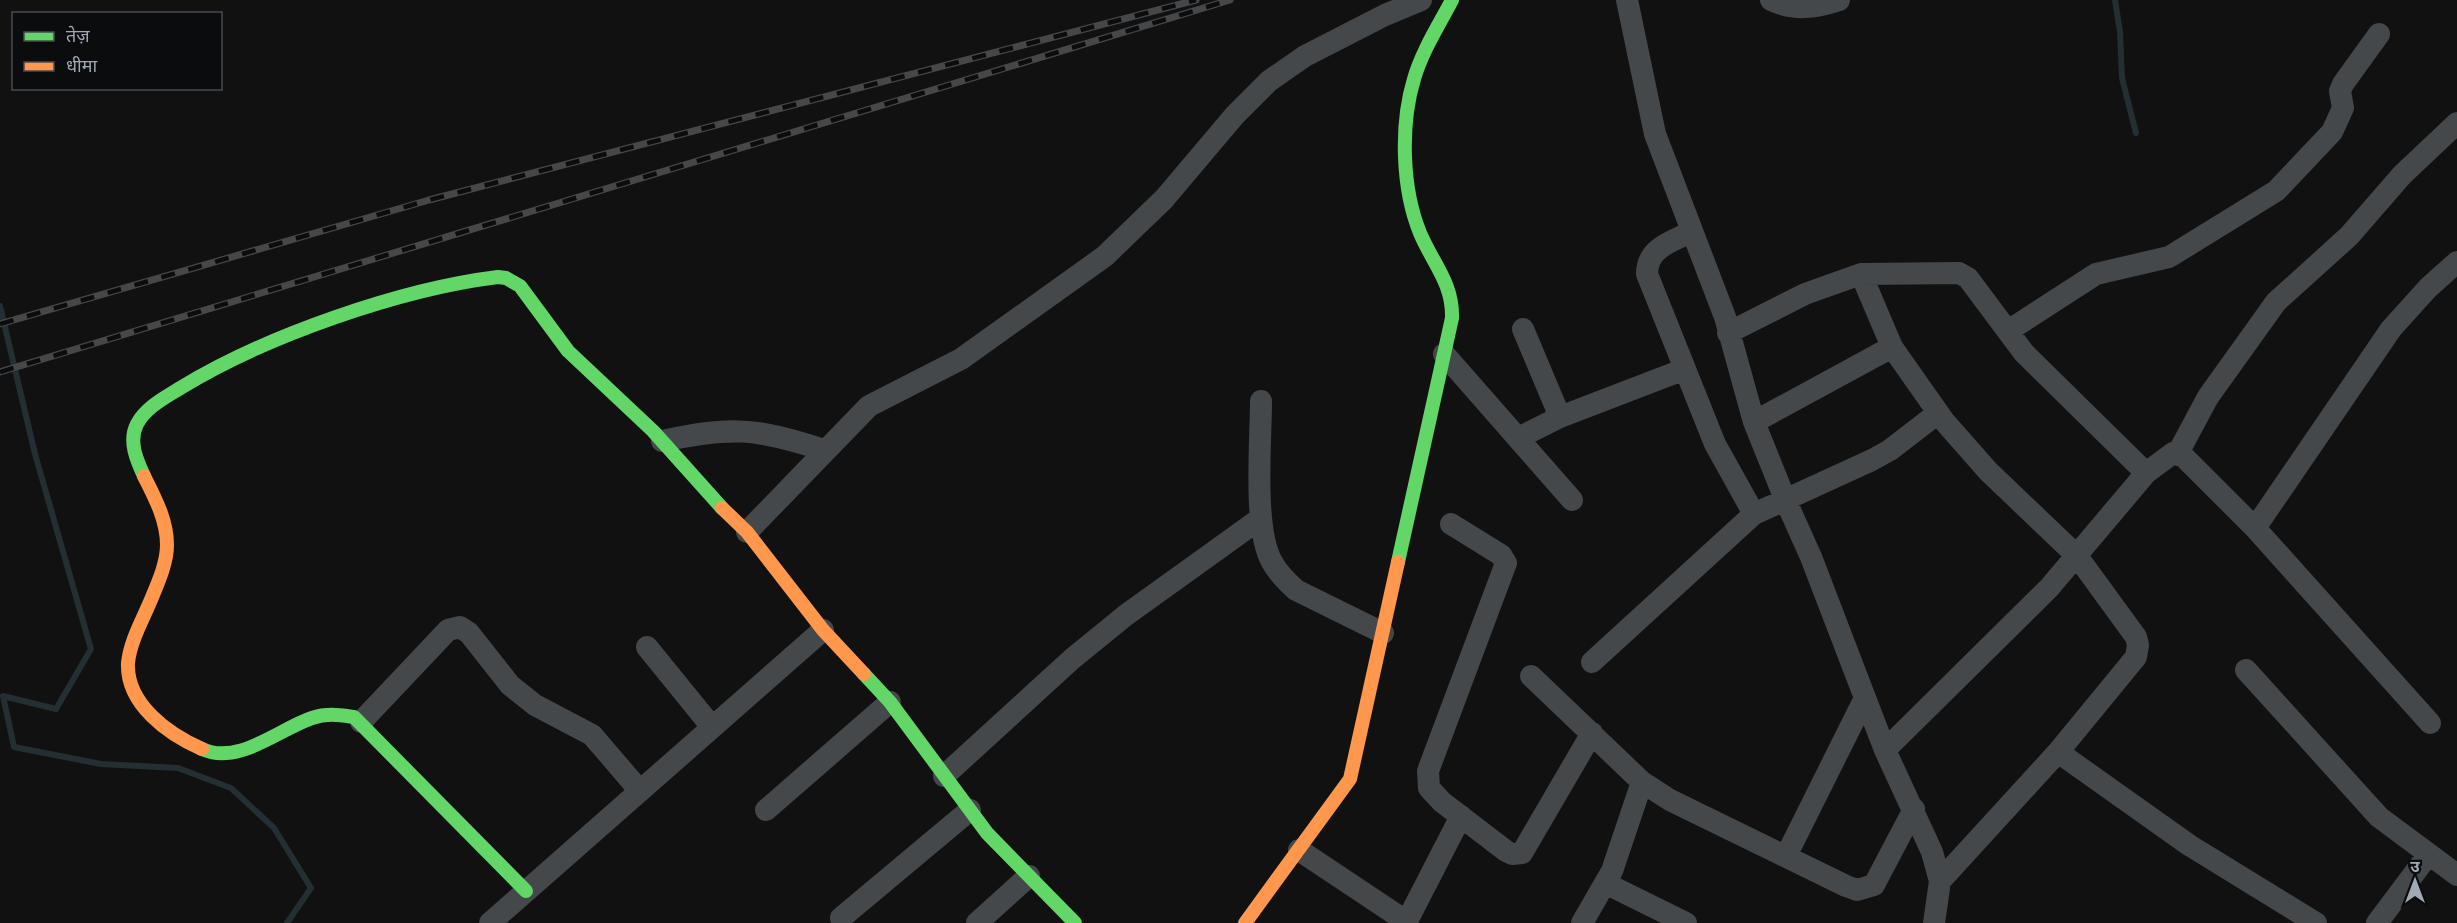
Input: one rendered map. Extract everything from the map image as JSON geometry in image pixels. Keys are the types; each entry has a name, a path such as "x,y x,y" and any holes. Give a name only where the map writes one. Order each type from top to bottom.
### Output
{"street":[{"path":"747,532 869,406 961,359 1105,256 1164,198 1254,94 1278,74 1315,51 1385,15 1421,0"},
{"path":"1245,923 1350,779 1383,633 1454,305 1452,290 1412,214 1407,168 1413,80 1452,0"},
{"path":"1627,0 1655,134 1725,317 1755,422 1785,500 1811,557 1885,750 1932,852 1940,881 1934,923"},
{"path":"1772,0 1790,7 1807,8 1839,0"},
{"path":"2008,331 2096,274 2169,257 2276,191 2332,132 2343,108 2340,91 2343,84 2379,34"},
{"path":"2178,453 2208,397 2276,302 2349,236 2402,175 2457,123"},
{"path":"1691,232 1656,250 1647,267 1649,282 1720,456 1754,514"},
{"path":"2255,528 2391,329 2428,288 2457,262"},
{"path":"1728,333 1805,294 1861,274 1959,273 1968,278 2024,353 2146,473"},
{"path":"1861,274 1892,347 1938,413 1988,471 2077,556 2136,636 2138,645 2136,657 2058,752 1940,881"},
{"path":"526,891 361,722 347,714 317,717 247,747 223,754 202,750 183,740 142,707 128,684 131,650 163,568 168,544 162,512 135,454 134,431 145,412 195,378 253,348 384,303 446,286 498,277 506,278 520,286 568,351 662,441 709,495 747,532 823,630 890,702 987,833 1075,923"},
{"path":"1523,329 1560,417"},
{"path":"1755,422 1892,347"},
{"path":"1444,354 1572,500"},
{"path":"1518,438 1560,417 1685,369"},
{"path":"1261,401 1261,518 1269,555 1286,582 1296,590 1383,633"},
{"path":"1592,662 1754,514 1890,450 1938,413"},
{"path":"662,441 730,430 784,437 824,450"},
{"path":"1885,750 2049,588 2146,473 2169,454 2178,453"},
{"path":"2178,453 2255,528 2430,723"},
{"path":"944,776 993,729 1108,630 1261,518"},
{"path":"1451,524 1501,555 1506,563 1428,771 1429,788 1506,851 1512,854 1522,853 1592,733"},
{"path":"361,722 448,630 456,626 469,633 510,685 535,705 592,735 640,791"},
{"path":"490,923 823,630"},
{"path":"646,647 712,727"},
{"path":"2246,670 2379,817 2457,875"},
{"path":"1531,676 1642,782 1670,800 1846,886 1865,889 1874,885 1881,876 1914,809"},
{"path":"1786,856 1865,698"},
{"path":"766,810 890,702"},
{"path":"2058,752 2292,917 2316,923"},
{"path":"1582,923 1612,871 1642,782"},
{"path":"841,918 970,810"},
{"path":"1299,850 1407,923 1461,816"},
{"path":"2377,923 2428,855"},
{"path":"977,923 1029,876"},
{"path":"1605,883 1686,923"}],"waterway":[{"path":"2115,0 2120,32 2122,78 2136,133"},
{"path":"0,306 35,454 91,649 56,709 3,696 14,747 101,764 178,768 231,788 274,828 311,888 287,923"}],"railway":[{"path":"0,324 429,200 1196,0"},
{"path":"0,372 1230,0"}],"traffic: fast":[{"path":"1398,562 1452,318 1446,284 1425,244 1414,216 1406,177 1406,116 1417,69 1452,0"},
{"path":"144,476 133,444 134,430 151,407 182,387 253,350 335,317 419,292 498,277 506,278 520,286 568,351 653,431 722,508"},
{"path":"864,674 890,702 987,833 1075,923"},
{"path":"202,749 216,753 230,753 244,750 317,716 354,717 526,891"}],"traffic: slow":[{"path":"144,476 163,518 167,552 158,582 131,647 128,663 129,678 134,692 151,716 176,735 202,749"},
{"path":"722,508 747,532 823,630 864,674"},
{"path":"1245,923 1350,779 1398,562"}]}
